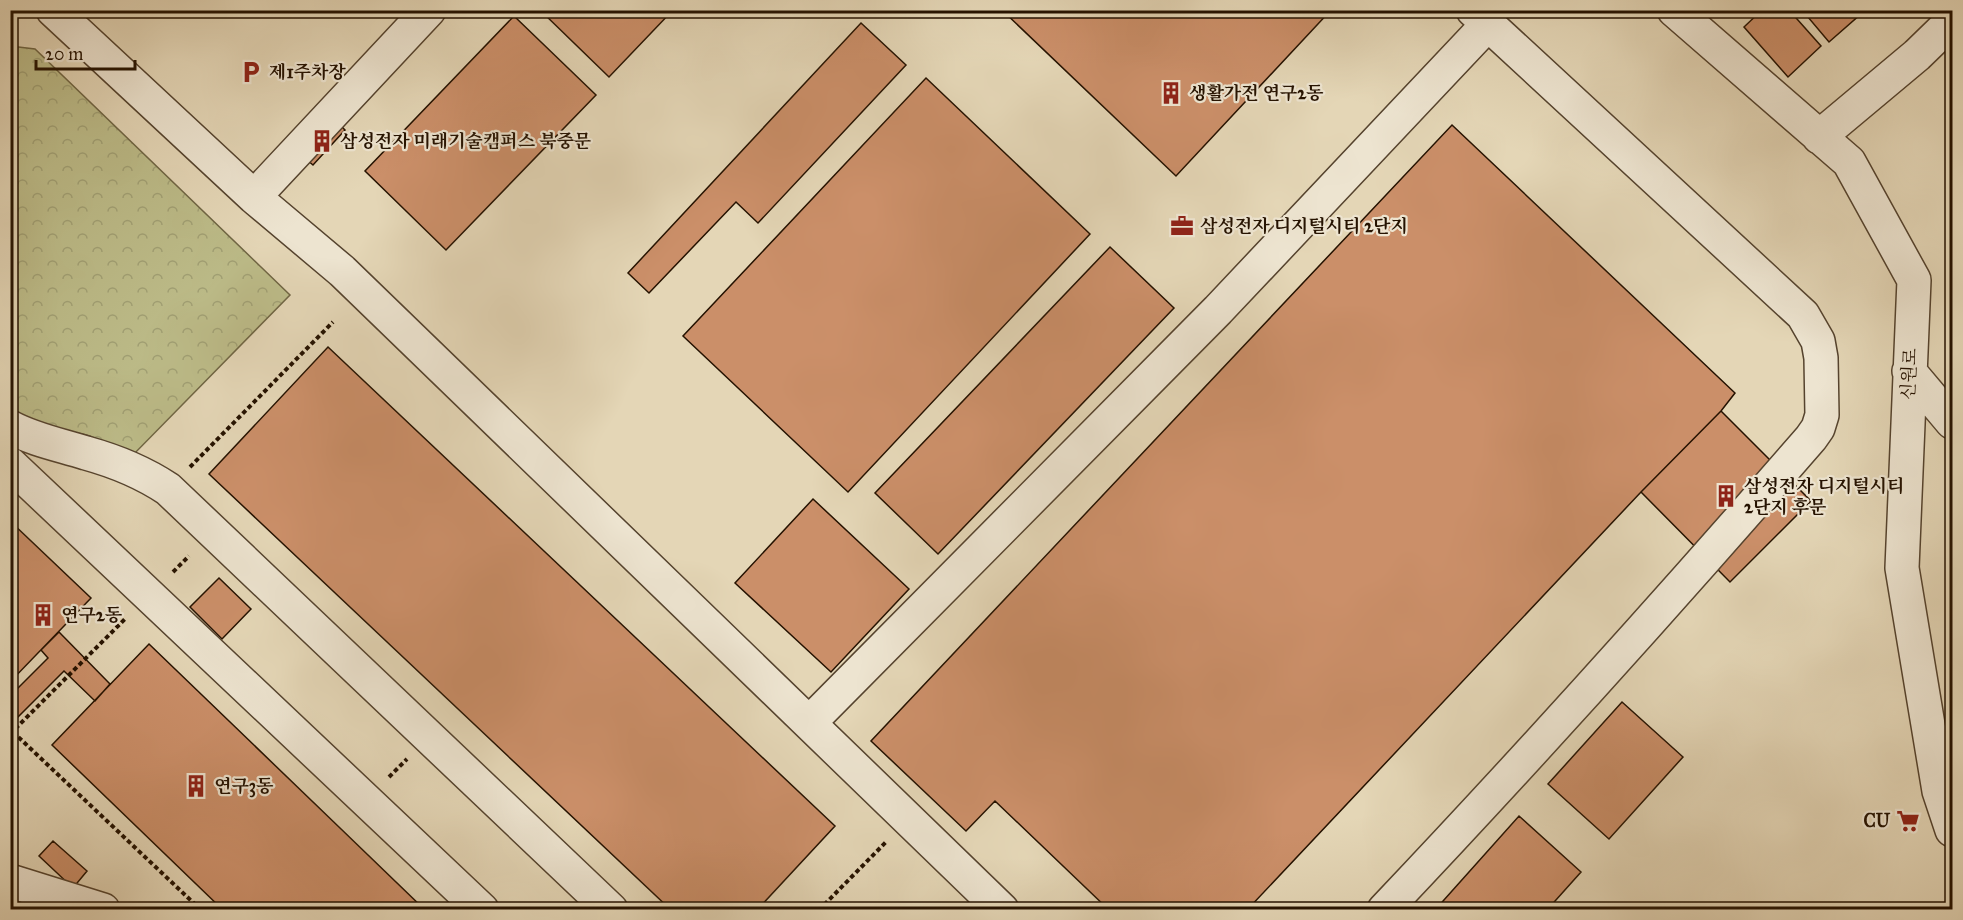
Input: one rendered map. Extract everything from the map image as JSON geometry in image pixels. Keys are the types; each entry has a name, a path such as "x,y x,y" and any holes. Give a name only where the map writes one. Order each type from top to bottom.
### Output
{"street":[{"path":"53,10 254,197 342,271 1002,909"},
{"path":"254,197 429,10"},
{"name":"신원로","path":"1674,10 1849,162 1914,279 1902,568 1940,790 1953,830"},
{"path":"809,723 1218,310 1480,17 1803,315 1818,341 1821,358 1822,416 1811,438 1676,594 1489,799 1384,909"},
{"path":"1819,137 1917,55 1953,21"},
{"path":"1909,371 1953,422"},
{"path":"10,427 24,435 110,460 168,489 611,909"},
{"path":"10,464 482,909"},
{"path":"10,881 103,909"}],"path":[{"path":"168,489 333,322"},
{"path":"201,909 12,733 213,532"},
{"path":"819,909 886,841"}],"green space":[{"path":"10,46 35,49 290,295 134,454 86,435 37,424 11,410"}],"building":[{"path":"540,10 673,10 609,77"},
{"name":"생활가전 연구2동","path":"1002,10 1331,10 1176,176"},
{"path":"1762,10 1789,10 1821,46 1788,77 1744,27"},
{"path":"1802,10 1860,10 1862,13 1829,42"},
{"path":"514,16 596,95 446,250 365,171"},
{"path":"861,23 906,65 758,223 736,202 649,293 628,273"},
{"path":"926,78 1090,234 848,492 683,336"},
{"name":"삼성전자 미래기술캠퍼스 북중문","path":"332,117 345,130 313,165 299,153"},
{"path":"1452,125 1735,393 1721,411 1641,492 1247,910 1109,910 995,801 966,831 871,741"},
{"path":"1110,247 1174,308 938,554 875,493"},
{"path":"328,347 835,826 757,910 671,910 209,474"},
{"name":"삼성전자 디지털시티 2단지 후문","path":"1721,411 1811,501 1730,582 1641,492"},
{"path":"813,499 909,589 831,672 735,583"},
{"name":"연구2동","path":"10,521 91,598 10,682"},
{"path":"219,578 251,609 222,639 190,607"},
{"path":"59,632 110,684 95,701 64,671 10,725 10,696 48,658 41,650"},
{"name":"연구3동","path":"149,644 425,910 223,910 52,745"},
{"path":"1622,702 1683,757 1609,839 1548,784"},
{"path":"1519,816 1581,872 1547,910 1435,910"},
{"path":"53,841 87,871 73,888 39,856"}],"place":[{"name":"제1주차장","path":"251,72"},
{"name":"생활가전 연구2동","path":"1171,93"},
{"name":"삼성전자 미래기술캠퍼스 북중문","path":"322,141"},
{"name":"삼성전자 디지털시티 2단지","path":"1182,226"},
{"name":"삼성전자 디지털시티 2단지 후문","path":"1726,496"},
{"name":"연구2동","path":"43,615"},
{"name":"연구3동","path":"196,786"},
{"name":"CU","path":"1908,821"}]}
